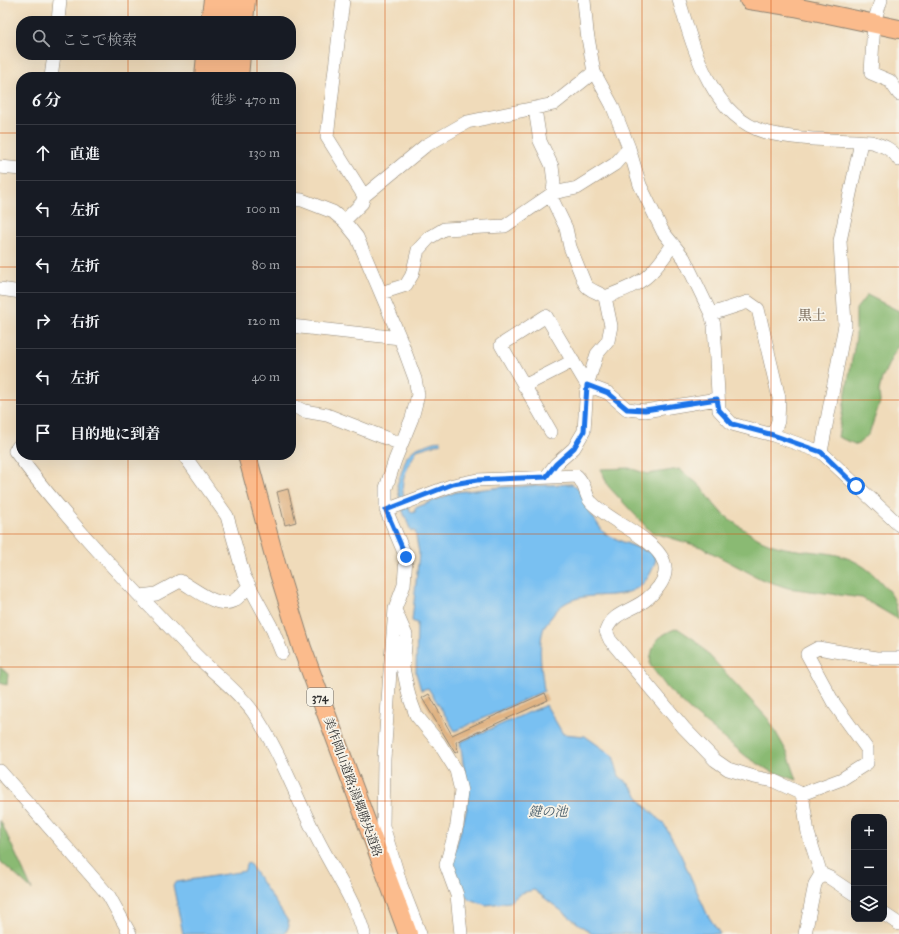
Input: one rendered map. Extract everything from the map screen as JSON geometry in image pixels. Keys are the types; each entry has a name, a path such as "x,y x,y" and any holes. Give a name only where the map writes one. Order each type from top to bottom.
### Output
{"highway":[{"path":"211,16 213,0"},
{"path":"227,16 229,0"},
{"path":"244,16 246,0"},
{"path":"749,0 874,22 899,29"},
{"path":"204,72 206,60"},
{"path":"222,72 224,60"},
{"path":"239,72 241,60"},
{"name":"美作岡山道路;湯郷勝央道路","path":"245,460 250,496 259,534 290,642 398,934"},
{"name":"美作岡山道路;湯郷勝央道路","path":"249,460 277,567 302,648 408,934"}],"street":[{"path":"58,16 60,0"},
{"path":"343,0 327,137 364,196"},
{"path":"584,0 587,32 594,72 612,105 629,148 640,185 663,232 684,258 714,325 717,399 719,410 732,424 773,435 821,452 899,525"},
{"path":"679,0 695,54 713,87 728,108 747,124 764,131 780,135 861,142 885,146 897,155 899,160"},
{"path":"881,0 874,22 871,73 890,81 899,94"},
{"path":"52,72 53,60"},
{"path":"344,220 362,202 364,196 425,146 467,122 554,104 594,72"},
{"path":"535,109 540,142 552,166 554,183 552,199 566,228 570,247 585,284 588,290 599,292 604,297 611,326 608,341 597,354 587,385 584,431 574,448 556,464 546,477"},
{"path":"821,452 844,337 845,325 840,241 861,142"},
{"path":"381,293 406,285 412,275 418,250 429,238 444,229 505,226 553,193 577,188 615,164 629,148"},
{"path":"0,167 16,169"},
{"path":"296,199 320,206 344,220 357,237 400,338 415,379 418,395 412,418 401,444 386,488 386,510 406,557 404,585 395,609 384,759 383,826 401,886 420,934"},
{"path":"604,297 641,283 658,268 673,244"},
{"path":"0,289 16,291"},
{"path":"710,314 748,302 758,309 779,398 778,421 773,435"},
{"path":"551,432 501,345 546,316 587,385 608,393 627,409 645,410 717,399"},
{"path":"296,327 400,338"},
{"path":"524,386 573,361"},
{"path":"296,407 304,411 327,415 401,444"},
{"path":"21,460 42,489 199,659 234,689 253,712 278,753 316,836 351,904 364,934"},
{"path":"188,460 227,516 244,576 271,626 282,653"},
{"path":"386,510 453,484 477,480 577,476 584,484 591,502 658,549 666,567 666,575 659,587 647,599 615,617 609,624 606,631 610,640 684,728 715,760 728,769 754,778 774,781 802,794 842,779 867,763 867,749 833,702 807,654 818,648 876,658 899,658"},
{"path":"141,596 156,594 180,580 214,600 225,604 234,600 249,586"},
{"path":"395,609 406,635 403,668 409,696 416,715 439,743 456,770 461,791 457,825 446,865 457,895 461,934"},
{"path":"0,771 109,896 130,934"},
{"path":"802,794 808,833 820,874 815,884 805,934"},
{"path":"820,874 830,878 851,892"},
{"path":"887,916 899,924"}],"green space":[{"path":"867,295 899,311 899,346 882,378 879,391 880,402 869,434 857,445 838,437 856,337 856,309"},
{"path":"629,468 648,474 679,469 700,486 716,507 733,522 761,540 777,546 822,552 851,559 865,567 891,594 895,602 898,619 862,598 788,588 761,579 701,547 651,532 608,486 601,469"},
{"path":"677,628 695,640 769,720 788,754 797,780 770,771 747,757 691,711 668,689 650,665 651,657 656,641 664,634"},
{"path":"0,667 8,674 7,685 0,683"},
{"path":"0,820 2,824 32,890 0,861"}],"water":[{"path":"440,440 441,443 417,450 408,466 403,481 403,489 407,504 412,513 415,512 415,508 456,492 504,487 572,484 579,490 590,513 604,533 652,553 656,559 648,578 637,588 623,593 579,598 565,604 547,622 544,627 541,643 544,691 455,731 428,688 421,690 416,673 417,623 412,621 419,553 415,531 411,531 402,509 397,485 407,456 416,448"},
{"name":"鍵の池","path":"546,705 563,734 585,736 613,756 619,776 630,785 643,804 664,824 680,853 707,914 720,934 592,934 534,890 521,893 510,902 486,905 469,899 459,888 452,872 453,857 467,808 466,784 460,742"},
{"path":"249,863 288,921 289,926 285,934 183,934 173,885 177,882 245,871 246,864"}],"building":[{"path":"288,489 296,522 285,525 277,492"},
{"path":"545,693 548,700 456,742 458,751 455,753 422,698 429,694 452,735"}],"district":[{"name":"黒土","path":"812,315"}],"route":[{"path":"406,557 386,510 453,484 477,480 546,477 556,464 574,448 584,431 587,405 587,385 608,393 627,409 645,410 717,399 719,410 732,424 773,435 821,452 856,486"}]}
